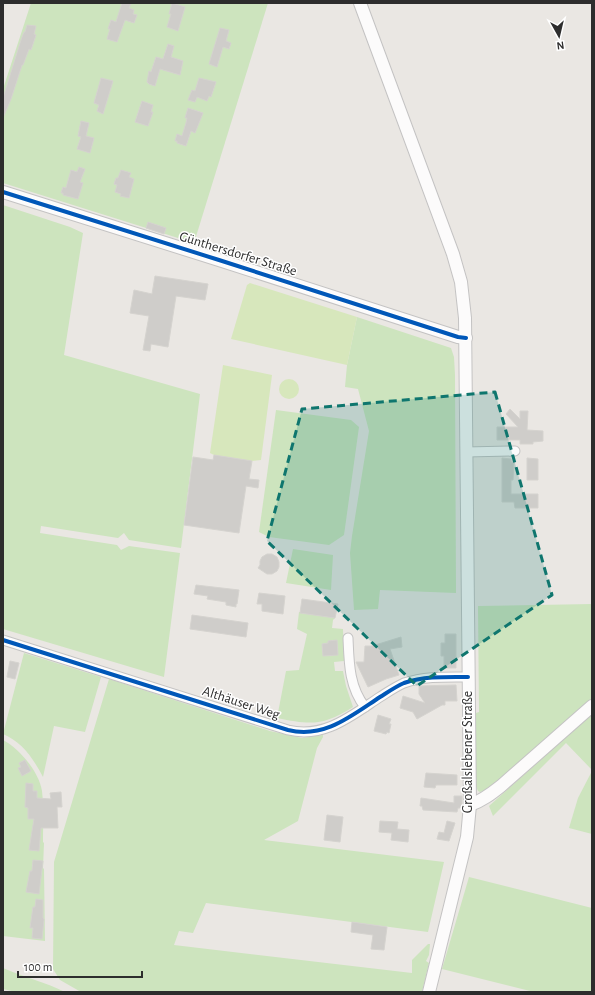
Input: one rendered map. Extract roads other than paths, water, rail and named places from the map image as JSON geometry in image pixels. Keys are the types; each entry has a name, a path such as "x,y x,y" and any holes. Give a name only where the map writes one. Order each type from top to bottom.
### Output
{"main road":[{"name":"Großalslebener Straße","path":"360,3 458,268 463,300 466,338 470,805 467,837 429,992"},
{"name":"Günthersdorfer Straße","path":"3,192 415,322 458,337 466,338"},
{"path":"470,805 488,796 501,786 592,706"}],"street":[{"path":"466,452 515,451"},
{"path":"348,638 350,675 357,695 365,707"},
{"name":"Althäuser Weg","path":"3,640 296,732 314,732 328,728 350,717 394,688 410,681 433,677 468,678"}]}
